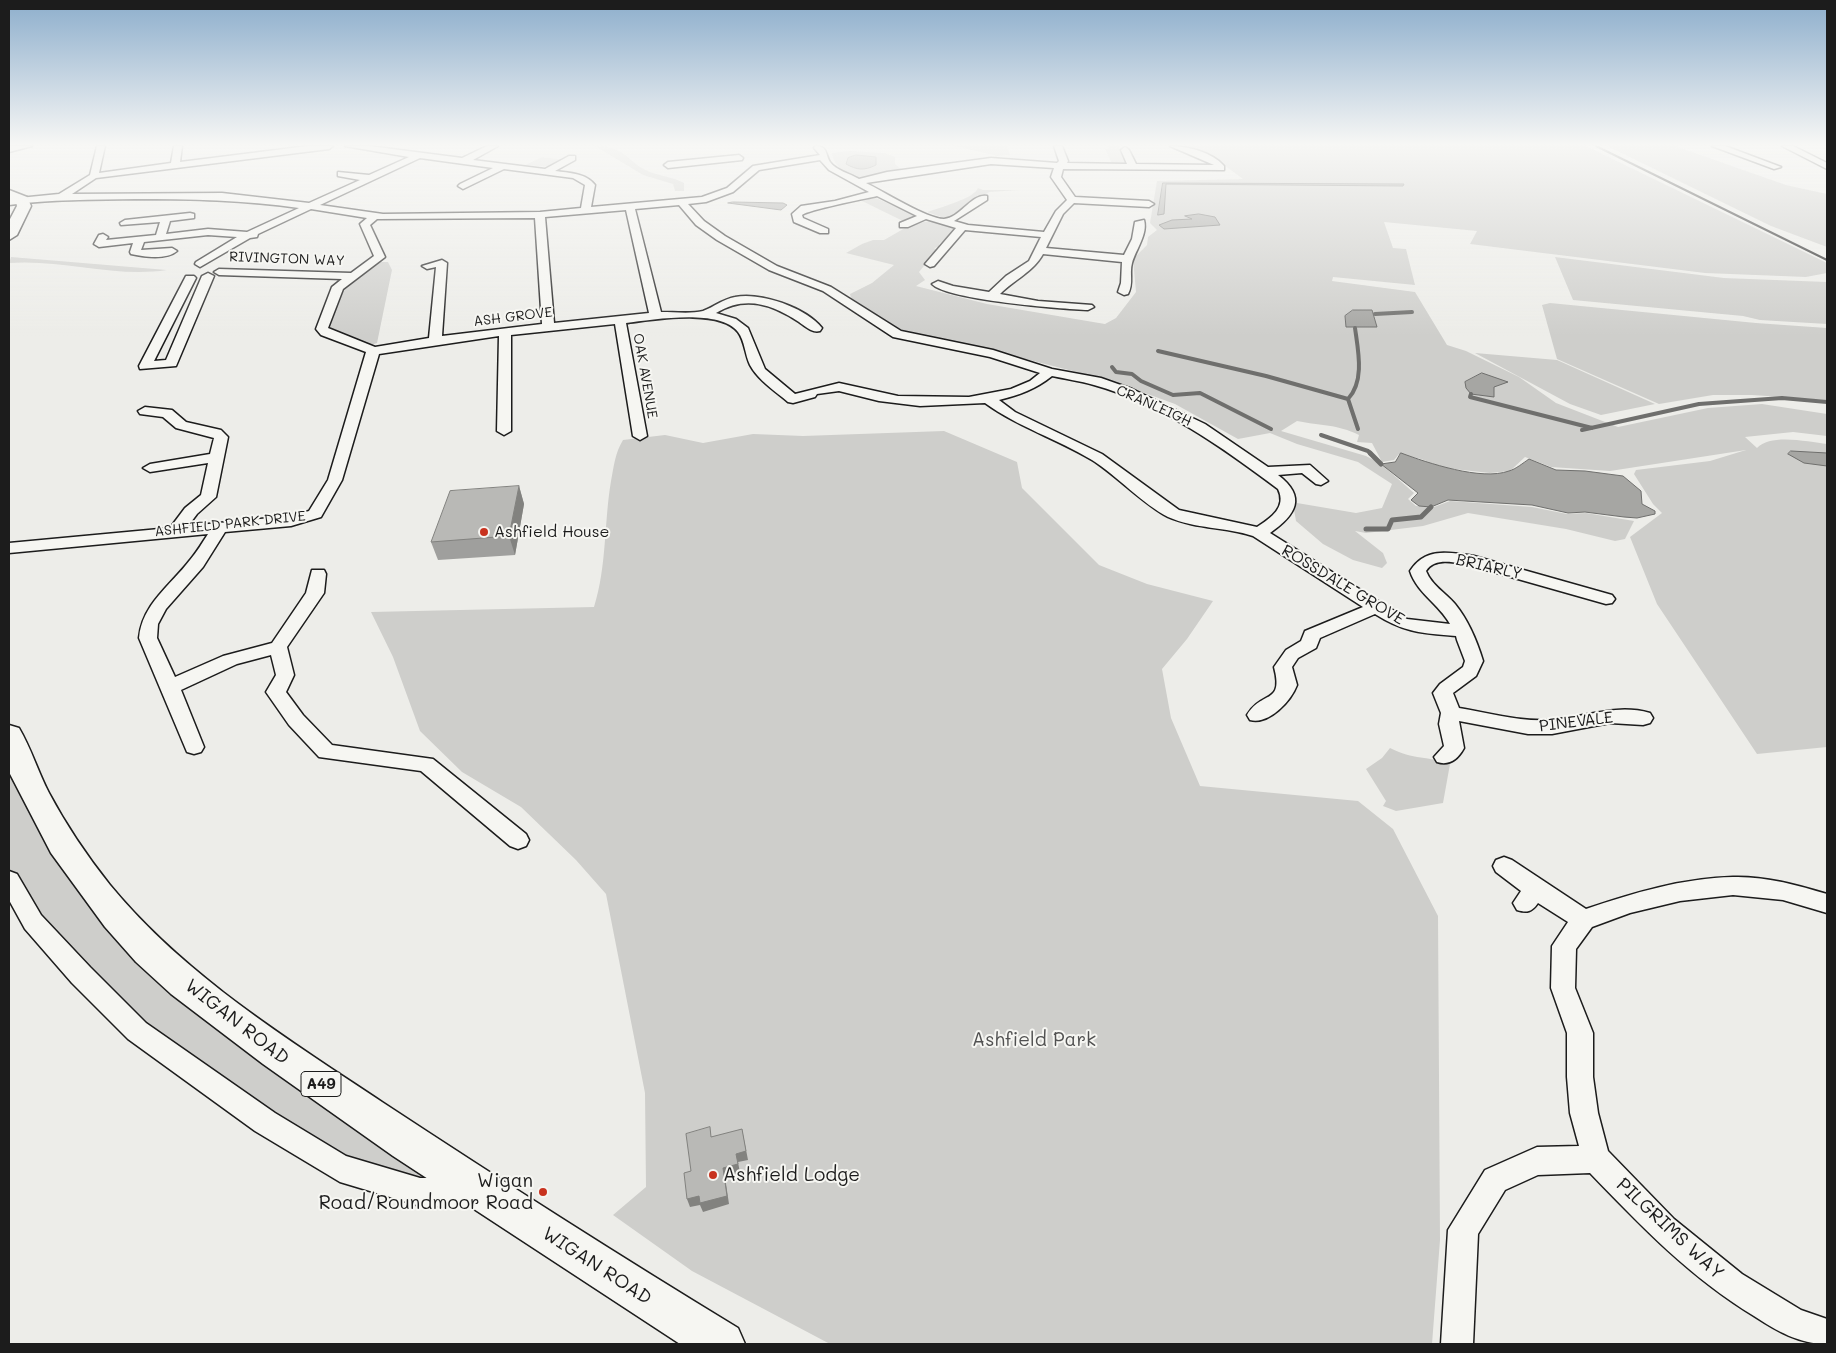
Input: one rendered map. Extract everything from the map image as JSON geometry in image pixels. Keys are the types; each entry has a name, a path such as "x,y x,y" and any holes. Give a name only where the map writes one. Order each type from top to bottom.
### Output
{"highway":[{"path":"9,235 22,209"},
{"name":"WIGAN ROAD","path":"9,735 27,780 55,835 92,888 139,942 201,996 295,1067 482,1192 722,1344"}],"street":[{"path":"303,209 248,235 200,264 182,272 183,276 190,278 215,271 264,236 321,209"},
{"path":"322,209 375,216 413,218 540,215 611,209"},
{"path":"631,209 656,316"},
{"name":"CRANLEIGH","path":"688,209 700,223 721,238 774,268 827,289 897,334 993,354 1050,372 1096,381 1170,411 1214,435 1266,472 1284,487 1289,497 1284,515 1260,533"},
{"path":"803,209 797,214 798,220 824,232"},
{"path":"910,209 962,227 1048,235"},
{"path":"944,222 959,216 969,209"},
{"path":"992,296 1010,278 1032,264 1064,209"},
{"path":"1096,209 1109,212"},
{"path":"540,215 548,328"},
{"path":"125,223 190,216"},
{"path":"373,351 366,346 322,329 338,287 380,257 365,224 375,216"},
{"path":"904,225 926,216"},
{"path":"160,237 166,218"},
{"path":"1124,292 1127,283 1128,259 1137,238 1140,222"},
{"path":"930,264 962,227"},
{"path":"103,237 99,244 208,232 264,236"},
{"path":"140,240 136,252 148,254 172,251"},
{"path":"1040,251 1128,259"},
{"path":"427,266 442,263 435,341"},
{"path":"200,264 215,271"},
{"path":"190,278 145,366 171,363 198,303 215,271"},
{"name":"RIVINGTON WAY","path":"215,271 354,276"},
{"path":"938,284 950,289 1038,304 1088,307"},
{"path":"706,314 716,306 752,298 782,307 816,328"},
{"path":"176,305 198,303"},
{"path":"706,314 732,322 744,331 752,357 760,371 799,403 824,388 901,400 956,402 988,399 1028,386 1050,372"},
{"name":"ASH GROVE","path":"373,351 505,332 656,316 706,314"},
{"name":"OAK AVENUE","path":"620,320 640,436"},
{"path":"161,334 185,332"},
{"path":"504,431 505,332"},
{"name":"ASHFIELD PARK DRIVE","path":"9,548 291,521 307,518 315,514 341,465 373,351"},
{"path":"988,399 1010,415 1097,457 1173,513 1191,519 1239,526 1260,533"},
{"path":"145,411 167,413 181,425 219,434 221,437 206,500 191,511 176,531"},
{"path":"150,468 217,457"},
{"path":"1266,472 1305,468 1321,481"},
{"path":"194,747 148,638 149,624 158,608 197,564 220,527"},
{"name":"ROSSDALE GROVE","path":"1260,533 1401,623 1415,627 1460,630"},
{"name":"BRIARLY","path":"1451,713 1444,699 1445,689 1468,673 1474,665 1473,656 1448,608 1421,582 1418,571 1423,563 1443,558 1474,561 1579,596 1606,599"},
{"path":"170,687 230,660 278,647 315,593 318,574"},
{"path":"1257,715 1284,694 1288,685 1283,667 1292,654 1310,644 1311,635 1375,608"},
{"path":"278,647 285,675 276,692 296,720 326,752 426,764 518,840"},
{"path":"1451,713 1450,724 1455,753"},
{"name":"PINEVALE","path":"1451,713 1528,727 1552,727 1610,716 1643,718"},
{"path":"1504,866 1530,896 1584,920 1628,904 1663,896 1733,886 1783,891 1827,903"},
{"path":"9,880 33,922 81,975 137,1031 265,1122 340,1168 420,1192 482,1192"},
{"name":"PILGRIMS WAY","path":"1584,920 1564,946 1563,988 1580,1033 1580,1077 1584,1112 1596,1159 1664,1229 1731,1285 1792,1322 1827,1335"},
{"path":"1457,1344 1463,1230 1495,1180 1537,1161 1596,1159"}],"green space":[{"path":"879,209 901,209 917,216 903,221"},
{"path":"936,209 964,209 947,219 927,212"},
{"path":"1152,209 1716,209 1827,263 1827,273 1806,277 1705,273 1470,244 1477,231 1384,222 1393,248 1406,249 1415,285 1333,277 1332,281 1415,292 1447,345 1466,351 1519,377 1556,403 1618,427 1708,408 1762,404 1827,414 1827,436 1793,432 1745,437 1757,448 1763,443 1781,440 1801,440 1827,444 1827,747 1757,754 1657,604 1630,537 1662,513 1653,504 1634,474 1636,470 1710,461 1746,450 1610,471 1551,467 1525,457 1510,471 1490,473 1444,468 1421,459 1399,454 1394,460 1382,462 1372,443 1357,442 1359,435 1336,427 1297,421 1281,431 1366,456 1380,463 1414,493 1408,499 1416,506 1434,507 1450,501 1532,507 1567,514 1586,513 1634,521 1625,539 1615,541 1566,529 1468,513 1423,526 1366,533 1355,531 1383,553 1387,563 1382,568 1353,560 1323,544 1296,521 1293,504 1297,503 1356,513 1382,508 1392,484 1358,462 1297,444 1270,433 1238,439 1175,404 1112,381 994,351 898,331 852,301 850,294 872,283 894,265 846,253 862,244 873,240 884,240 905,228 931,221 957,230 939,244 940,247 934,248 938,250 930,255 932,256 919,272 925,280 916,286 987,304 1105,324 1116,318 1136,292 1133,259 1147,245 1148,237 1157,230 1150,223"},
{"path":"1736,209 1827,209 1827,247 1771,226"},
{"path":"11,257 167,270 128,272 29,262 9,263"},
{"path":"1555,257 1724,278 1827,282 1827,324 1760,320 1743,316 1573,300"},
{"path":"380,262 388,262 392,270 377,343 371,345 331,331 326,326 344,285"},
{"path":"1550,303 1827,328 1827,400 1752,395 1713,395 1659,404 1557,359 1542,305"},
{"path":"1475,353 1557,360 1655,404 1601,415 1570,404"},
{"name":"Ashfield Park","path":"944,431 1017,462 1022,488 1099,565 1147,584 1213,601 1187,639 1162,669 1171,718 1200,786 1358,801 1393,829 1438,916 1440,1240 1432,1344 830,1344 692,1271 613,1215 646,1187 645,1093 606,894 576,860 521,807 462,772 420,731 393,657 371,612 594,607 601,576 611,481 616,455 623,440 665,435 703,443 753,434 803,436"},
{"path":"9,735 12,744 139,942 482,1192 340,1168 201,1077 33,922 9,880"},
{"path":"1390,748 1398,752 1450,764 1443,803 1396,811 1383,806 1386,801 1366,769 1382,758"}],"shaded area":[{"path":"1159,209 1164,209 1164,214 1158,215"},
{"path":"1199,214 1215,217 1220,225 1164,229 1159,225 1172,220 1192,219 1185,216"},
{"path":"1353,310 1372,310 1377,327 1346,327 1345,316"},
{"path":"1482,373 1508,382 1494,387 1494,397 1471,394 1466,388 1465,382"},
{"path":"1791,451 1827,453 1827,466 1804,463 1788,454"},
{"path":"1401,453 1455,470 1484,474 1497,474 1509,471 1529,459 1556,470 1585,471 1623,476 1641,491 1642,504 1655,511 1655,514 1637,518 1585,512 1568,513 1532,505 1448,500 1431,507 1419,506 1411,500 1418,493 1381,464 1395,462"}],"building":[{"path":"519,486 509,536 431,542 450,491"},
{"name":"Ashfield Lodge","path":"710,1127 711,1137 742,1129 746,1151 736,1154 738,1164 723,1168 727,1196 700,1203 699,1196 687,1199 684,1173 691,1171 686,1134"}],"waterway":[{"path":"1375,314 1412,312"},
{"path":"1348,399 1357,383 1359,365 1355,328"},
{"path":"1158,351 1266,376 1348,399"},
{"path":"1112,367 1116,372 1132,374 1141,381 1173,395 1200,393 1271,429"},
{"path":"1471,394 1470,397 1592,428"},
{"path":"1592,428 1699,404 1782,398 1827,402"},
{"path":"1348,399 1358,429"},
{"path":"1582,430 1592,428"},
{"path":"1321,435 1368,451 1381,464"},
{"path":"1366,529 1388,529 1392,520 1421,517 1431,507"}],"railway":[{"path":"1724,209 1827,260"}],"place":[{"name":"Ashfield House","path":"484,532"},
{"name":"Ashfield Lodge","path":"713,1175"},
{"name":"Wigan Road/Roundmoor Road","path":"543,1192"}]}
